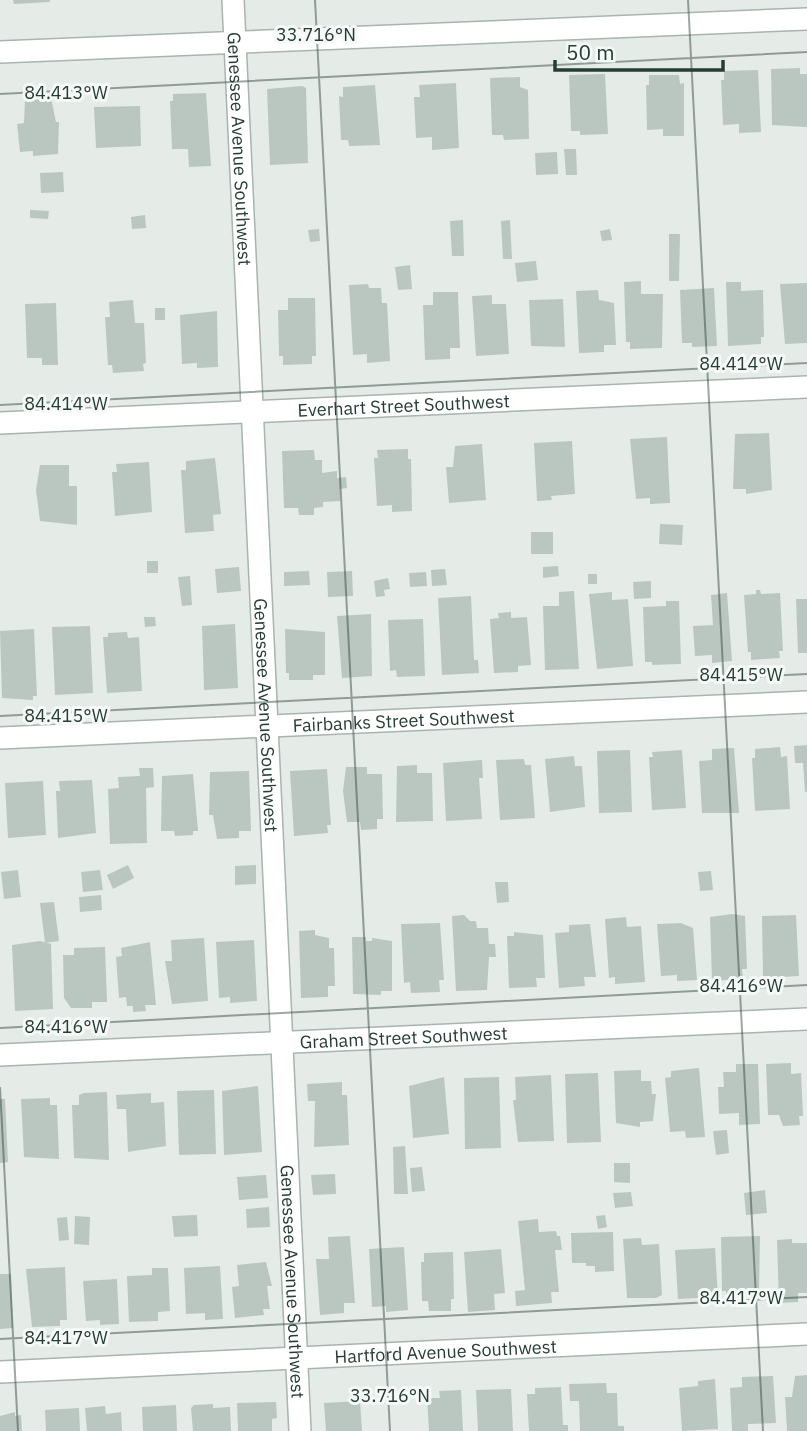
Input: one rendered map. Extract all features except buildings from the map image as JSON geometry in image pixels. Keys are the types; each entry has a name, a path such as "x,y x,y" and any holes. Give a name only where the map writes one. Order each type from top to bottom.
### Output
{"street":[{"name":"Genessee Avenue Southwest","path":"233,0 300,1431"},
{"path":"0,52 807,19"},
{"name":"Everhart Street Southwest","path":"0,423 807,387"},
{"name":"Fairbanks Street Southwest","path":"0,738 807,702"},
{"name":"Graham Street Southwest","path":"0,1055 807,1019"},
{"name":"Hartford Avenue Southwest","path":"0,1372 807,1334"}]}
